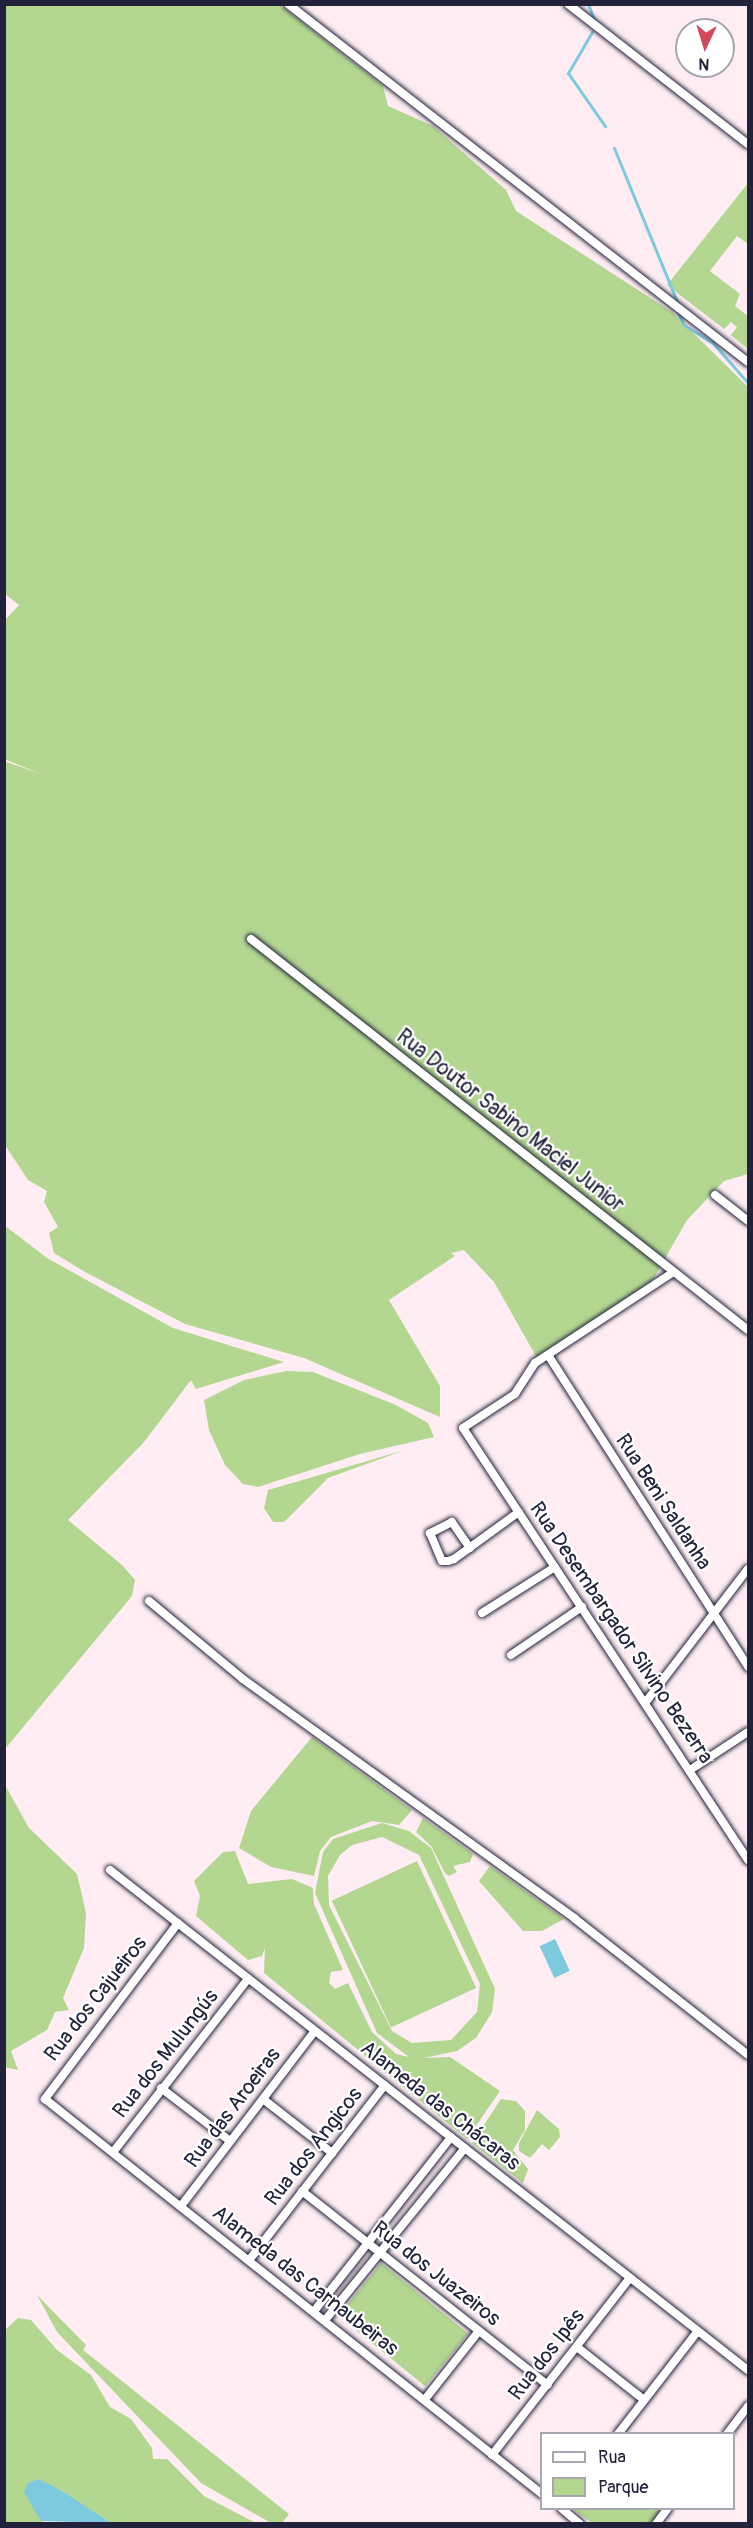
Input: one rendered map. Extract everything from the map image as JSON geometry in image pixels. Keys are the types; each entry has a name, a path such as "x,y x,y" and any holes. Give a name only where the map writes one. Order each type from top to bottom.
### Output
{"street":[{"path":"288,4 748,362"},
{"path":"568,4 748,144"},
{"name":"Rua Doutor Sabino Maciel Junior","path":"251,939 672,1273 748,1330"},
{"path":"715,1195 748,1221"},
{"path":"548,1355 672,1273"},
{"name":"Rua Desembargador Silvino Bezerra","path":"548,1355 535,1363 515,1394 463,1428 748,1860"},
{"name":"Rua Beni Saldanha","path":"548,1355 748,1667"},
{"path":"470,1548 452,1522 430,1533 442,1561 470,1548 519,1512"},
{"path":"482,1613 555,1567"},
{"path":"645,1703 748,1569"},
{"path":"148,1601 243,1679 574,1918 748,2055"},
{"path":"512,1655 582,1607"},
{"path":"690,1770 748,1732"},
{"name":"Alameda das Chácaras","path":"110,1870 247,1980 385,2085 748,2370"},
{"name":"Rua dos Cajueiros","path":"45,2099 178,1923"},
{"name":"Rua dos Mulungús","path":"114,2151 247,1980"},
{"name":"Rua das Aroeiras","path":"181,2206 314,2032"},
{"name":"Rua dos Angicos","path":"250,2259 385,2085"},
{"path":"161,2088 230,2141"},
{"name":"Alameda das Carnaubeiras","path":"45,2099 426,2398 540,2492"},
{"path":"263,2099 332,2153"},
{"path":"315,2310 451,2137"},
{"path":"326,2319 465,2148"},
{"name":"Rua dos Juazeiros","path":"302,2191 548,2385"},
{"name":"Rua dos Ipês","path":"492,2455 630,2278"},
{"path":"426,2398 479,2331"},
{"path":"619,2432 698,2331"},
{"path":"577,2347 644,2400"},
{"path":"728,2432 748,2406"},
{"path":"564,2510 580,2523"},
{"path":"656,2523 666,2510"}],"green space":[{"path":"5,5 280,5 383,86 388,106 433,126 506,190 516,211 672,312 748,387 748,1174 724,1181 687,1220 650,1285 537,1358 494,1282 464,1250 451,1253 455,1256 389,1300 440,1386 440,1417 304,1358 185,1324 85,1272 54,1253 49,1233 58,1227 44,1202 47,1191 28,1180 5,1145 4,761 41,774 4,759 5,620 19,605 4,593"},
{"path":"748,183 748,244 737,236 710,271 740,294 735,306 748,316 748,349 731,335 737,327 731,322 724,329 667,285"},
{"path":"4,1225 47,1258 173,1328 284,1362 196,1389 191,1380 144,1442 68,1520 122,1565 135,1580 132,1596 5,1749"},
{"path":"286,1371 313,1372 396,1405 428,1423 434,1437 360,1454 258,1487 243,1484 225,1465 209,1430 204,1400 244,1380"},
{"path":"405,1450 328,1478 284,1522 273,1522 264,1508 268,1490"},
{"path":"312,1737 412,1810 399,1825 372,1821 331,1837 320,1851 314,1876 271,1867 239,1848 251,1811"},
{"path":"4,1783 29,1828 77,1874 86,1913 84,1948 63,1998 69,2010 55,2012 47,2030 11,2051 18,2070 4,2067"},
{"path":"423,1818 473,1854 470,1862 453,1866 457,1872 449,1876 445,1873 431,1846 416,1832"},
{"path":"382,1823 409,1831 431,1848 495,1989 492,2012 476,2038 457,2051 424,2058 450,2057 500,2091 467,2139 264,1973 265,1948 262,1956 248,1960 196,1916 200,1896 194,1881 223,1852 235,1851 248,1884 292,1879 313,1888 314,1904 343,1970 331,1972 329,1983 335,1989 348,1983 372,2032 396,2054 409,2057 377,2033 315,1893 323,1852 333,1839","holes":["382,1837 419,1855 480,1984 477,2012 451,2040 412,2043 392,2031 329,1905 328,1876 340,1855 352,1845"]},
{"path":"417,1861 476,1988 391,2028 332,1901"},
{"path":"490,1866 564,1919 542,1931 523,1931 479,1881"},
{"path":"501,2099 516,2101 525,2111 525,2130 513,2150 528,2169 523,2183 472,2143"},
{"path":"537,2110 559,2129 560,2137 549,2150 542,2144 530,2158 519,2151 519,2143"},
{"path":"381,2263 468,2333 425,2386 338,2316"},
{"path":"37,2295 86,2345 83,2350 289,2514 282,2523 271,2523 201,2483 57,2332"},
{"path":"18,2318 31,2320 57,2350 91,2375 110,2407 131,2419 152,2448 153,2459 167,2459 204,2496 256,2523 111,2523 39,2479 41,2521 47,2523 5,2523 4,2331"},
{"path":"574,2510 662,2510 651,2524 592,2523"}],"water":[{"path":"555,1939 570,1971 554,1978 540,1946"},
{"path":"39,2479 111,2523 41,2521 24,2492 28,2483"}],"waterway":[{"path":"588,4 595,21"},
{"path":"592,32 568,73 605,126"},
{"path":"614,148 678,304"},
{"path":"677,311 684,325 713,343 748,383"}]}
